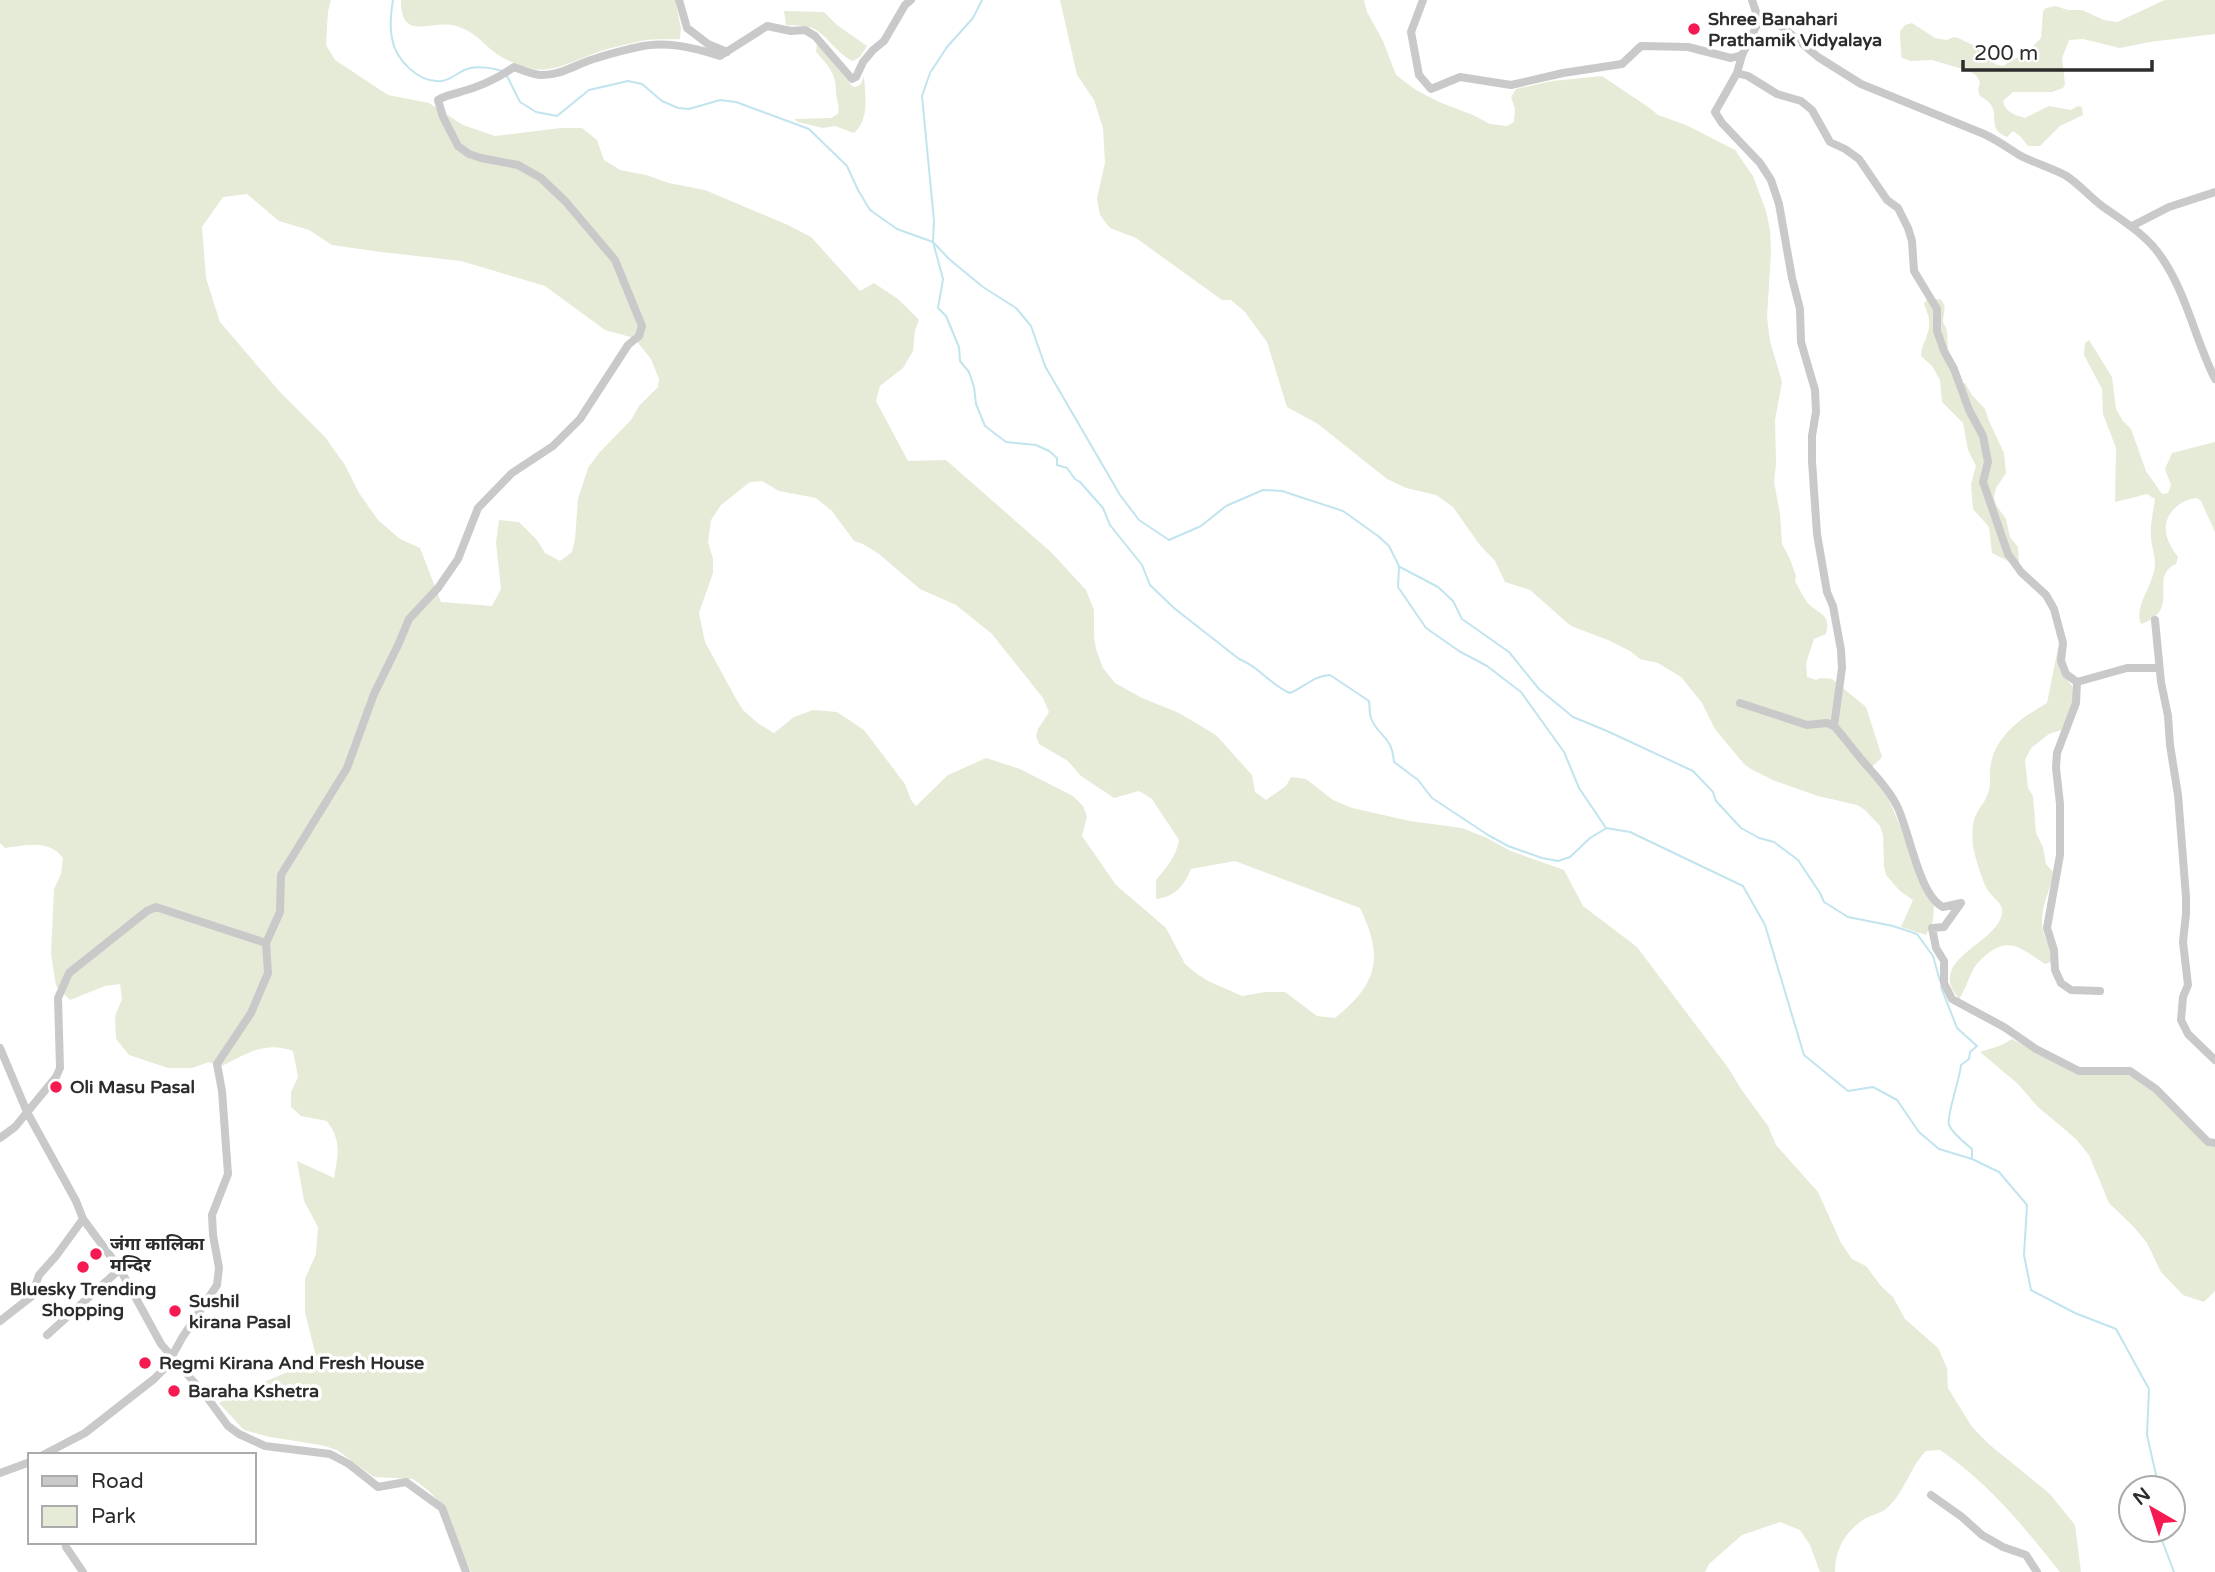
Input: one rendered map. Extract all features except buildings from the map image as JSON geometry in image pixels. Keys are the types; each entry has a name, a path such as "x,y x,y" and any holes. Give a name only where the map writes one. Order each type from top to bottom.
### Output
{"street":[{"path":"679,0 687,28 708,44 727,52"},
{"path":"47,1453 85,1433 154,1379 166,1367 217,1285 219,1268 212,1215 228,1174 222,1091 217,1064 251,1013 268,973 266,943 280,912 281,875 347,768 374,694 409,619 438,588 458,559 478,508 512,473 553,446 580,419 628,345 639,336 642,326 615,260 566,202 541,178 518,165 481,159 458,146 443,117 438,100 499,78 514,67 540,75 559,72 636,47 667,44 688,46 720,56 767,26 791,31 805,30 815,36 852,79 856,77 863,62 884,40 911,0"},
{"path":"1423,0 1411,32 1419,75 1431,89 1460,77 1511,85 1563,73 1622,64 1642,46 1688,47 1731,58 1742,55"},
{"path":"1752,0 1759,21 1742,55 1737,73 1715,112 1760,163 1771,180 1779,204 1800,309 1801,342 1815,390 1812,461 1817,534 1827,592 1833,606 1842,668 1834,726"},
{"path":"1759,21 1780,25 1810,51 1861,84 1992,138 2021,156 2066,176 2103,207 2132,226 2161,256 2180,288 2202,354 2215,379"},
{"path":"1737,73 1748,76 1777,94 1801,101 1812,110 1830,142 1859,159 1887,200 1898,208 1912,241 1914,271 1937,309 1937,331 1944,351 1983,436 1988,462 1983,482 2008,554 2021,572 2046,595 2054,609 2063,643 2061,661 2066,674 2077,682"},
{"path":"2132,226 2169,207 2215,192"},
{"path":"2155,620 2178,795 2186,897 2183,942 2188,985 2183,997 2181,1020 2188,1034 2215,1060"},
{"path":"2077,682 2127,668 2160,668"},
{"path":"2077,682 2076,703 2057,753 2060,855 2047,928 2054,950 2055,970 2061,983 2071,989 2100,992"},
{"path":"1740,703 1807,725 1827,723 1834,726 1880,778 1898,806 1918,867 1935,902 1943,907 1961,903 1944,928 1932,928 1936,948 1944,961 1944,983 1952,999 2079,1071 2130,1071 2156,1089 2208,1142 2215,1143"},
{"path":"0,1138 15,1127 56,1077 60,1068 58,998 69,973 147,911 156,907 168,910 266,943"},
{"path":"0,1048 27,1112 76,1201 83,1219 120,1269 161,1344 206,1395 228,1426 265,1446 330,1454 349,1464 378,1487 406,1482 442,1508 466,1572"},
{"path":"0,1321 32,1296 39,1275 83,1219"},
{"path":"47,1335 120,1269"},
{"path":"0,1473 28,1463"},
{"path":"1931,1495 1982,1535 2026,1555 2037,1572"},
{"path":"65,1544 83,1572"}],"green space":[{"path":"0,0 331,0 326,45 335,60 388,95 429,103 463,125 495,136 582,128 597,140 604,160 620,170 705,190 788,225 811,237 860,291 874,283 898,299 919,320 913,351 903,368 880,386 876,401 908,461 946,460 1052,553 1086,590 1094,610 1096,649 1103,668 1115,683 1142,698 1179,713 1216,735 1252,775 1255,792 1266,800 1286,786 1291,777 1306,779 1333,800 1352,808 1410,821 1462,828 1511,851 1564,870 1583,906 1637,947 1729,1069 1768,1126 1776,1145 1818,1192 1841,1243 1852,1259 1866,1266 1893,1297 1905,1319 1938,1348 1947,1368 1948,1388 1972,1427 2049,1493 2075,1525 2081,1572 2060,1572 1990,1491 1940,1450 1926,1451 1892,1503 1866,1518 1847,1534 1837,1556 1835,1572 1820,1572 1810,1545 1800,1530 1780,1522 1742,1535 1709,1564 1705,1572 471,1572 443,1506 413,1479 374,1477 337,1450 244,1430 219,1403 317,1360 305,1313 305,1279 316,1254 318,1227 304,1201 297,1161 334,1178 338,1148 335,1135 327,1121 301,1116 291,1107 291,1092 298,1077 293,1051 264,1048 220,1067 209,1062 192,1068 168,1068 129,1055 116,1039 115,1016 122,999 120,984 105,986 70,1000 56,986 51,954 54,889 61,874 63,858 44,846 5,848 0,843","holes":["247,194 279,221 309,230 332,245 461,261 545,286 605,330 634,338 651,359 659,379 658,387 588,468 578,499 572,552 560,561 545,553 537,540 519,522 499,520 496,543 501,589 492,606 441,602 420,548 400,539 378,520 325,437 280,392 220,322 206,278 202,227 223,197","762,481 779,491 816,498 832,511 854,541 879,554 920,589 956,605 992,634 1043,698 1049,712 1038,729 1036,736 1039,744 1068,761 1081,776 1114,798 1139,791 1152,799 1179,840 1173,857 1156,880 1156,899 1178,890 1191,869 1235,861 1360,908 1368,926 1374,956 1373,969 1360,993 1335,1018 1317,1016 1285,992 1242,996 1197,974 1185,964 1166,928 1116,885 1082,836 1087,817 1083,806 1073,796 1020,769 986,758 948,775 916,806 905,784 864,730 837,712 813,710 794,717 774,733 759,724 743,710 705,642 699,613 713,573 713,559 708,542 711,520 721,505 750,482"]},
{"path":"401,0 675,0 681,28 680,39 642,41 606,50 557,68 538,70 503,58 475,36 456,26 412,25 402,13"},
{"path":"1060,0 1364,0 1396,75 1439,102 1490,124 1507,126 1514,122 1515,109 1511,97 1516,89 1552,81 1602,76 1658,115 1686,125 1735,150 1753,176 1770,230 1767,317 1770,341 1782,382 1775,420 1774,482 1782,544 1796,576 1795,581 1804,597 1827,621 1826,634 1814,639 1806,663 1807,677 1816,680 1832,679 1866,707 1882,757 1867,772 1886,793 1924,892 1934,906 1933,921 1926,935 1901,927 1913,900 1900,891 1886,875 1883,835 1880,826 1865,810 1857,805 1818,796 1775,781 1751,769 1715,729 1702,703 1681,677 1658,663 1640,659 1608,640 1571,626 1530,590 1505,582 1495,561 1479,544 1453,507 1436,495 1406,488 1387,479 1318,424 1287,407 1267,342 1245,312 1231,300 1222,300 1136,238 1110,228 1100,215 1097,198 1105,163 1103,128 1094,100 1077,75"},
{"path":"2165,0 2215,0 2215,34 2120,48 2083,39 2069,40 2062,58 2065,84 2063,88 2052,92 2013,92 2003,101 2008,110 2025,118 2049,106 2071,110 2082,107 2083,115 2060,126 2040,146 2028,146 2013,131 2007,137 2000,133 1996,128 1992,107 1980,96 1980,82 1976,75 1932,60 1911,61 1902,58 1900,31 1905,25 1912,23 1935,38 1958,38 1979,48 1995,64 2003,66 2028,51 2041,38 2043,11 2046,8 2055,6 2082,10 2104,20 2117,22"},
{"path":"784,11 824,12 837,25 867,46 860,57 853,61 814,29 786,25"},
{"path":"817,43 852,86 861,84 864,76 864,114 854,133 835,126 823,128 794,119 831,118 838,114 835,80 816,52"},
{"path":"1940,299 1944,307 1943,322 1947,330 1948,352 1956,383 1965,383 1985,409 2004,453 2006,473 1996,488 1994,497 2006,519 2010,537 2018,547 2019,563 2016,565 1992,553 1989,527 1973,509 1971,484 1976,466 1968,450 1963,423 1942,402 1940,380 1932,366 1921,356 1929,325 1924,303 1927,300"},
{"path":"2089,340 2112,377 2116,409 2131,429 2146,471 2162,494 2168,493 2171,485 2165,469 2172,453 2215,442 2215,532 2201,501 2197,498 2185,501 2174,509 2166,525 2167,535 2178,557 2176,564 2164,577 2160,611 2141,624 2141,604 2155,567 2151,533 2155,499 2147,494 2115,502 2116,448 2103,414 2102,389 2084,355 2085,343"},
{"path":"2058,648 2061,649 2064,675 2072,686 2074,695 2068,721 2061,730 2049,734 2031,748 2025,760 2028,788 2033,796 2036,833 2043,847 2046,864 2053,872 2042,917 2051,962 2045,964 2012,946 1998,947 1976,966 1959,999 1951,985 1951,973 1956,963 1988,935 2002,914 2000,904 1987,888 1977,863 1973,843 1975,818 1989,792 1992,758 2002,738 2018,722 2047,703"},
{"path":"2012,1039 2078,1073 2130,1075 2142,1081 2176,1112 2207,1146 2215,1147 2215,1291 2204,1302 2183,1295 2161,1272 2147,1243 2109,1203 2089,1155 2076,1139 1980,1052"}],"waterway":[{"path":"393,0 390,23 394,46 403,61 416,74 432,81 441,81 470,68 502,71"},
{"path":"982,0 973,18 947,47 930,73 922,96 934,221 933,242 983,287 1016,308 1031,326 1045,366 1120,495 1139,520 1169,540 1201,526 1226,506 1263,490 1282,491 1343,511 1389,546 1399,566 1398,587 1426,628 1487,666 1521,692 1564,752 1579,788 1606,828 1630,832 1743,886 1765,925 1804,1055 1848,1091 1873,1087 1897,1100 1919,1132 1939,1149 1972,1159 1999,1172 2027,1205 2024,1255 2031,1290 2075,1313 2116,1329 2149,1389 2147,1435 2156,1474"},
{"path":"506,74 520,102 536,112 557,116 589,90 628,81 642,84 662,101 678,108 689,109 720,100 736,102 809,129 847,166 870,210 897,229 933,242 943,279 938,308 946,316 959,347 960,361 969,372 976,404 985,426 1006,442 1036,445 1057,458 1057,465 1067,468 1103,508 1110,525 1142,565 1150,585 1174,608 1239,659 1290,693 1330,675 1369,701 1371,718 1391,746 1394,762 1418,780 1432,798 1508,846 1558,861 1570,857 1590,838 1605,829"},
{"path":"1400,567 1438,587 1453,601 1462,619 1509,652 1539,689 1573,717 1693,771 1741,828 1759,838 1774,842 1798,860 1824,902 1848,917 1917,934 1933,956 1940,981"},
{"path":"1941,987 1957,1028 1977,1046 1970,1052 1969,1059 1961,1065 1949,1120 1953,1132 1972,1149 1972,1158"},
{"path":"2163,1544 2174,1572"}],"place":[{"name":"Shree Banahari Prathamik Vidyalaya","path":"1694,29"},
{"name":"Oli Masu Pasal","path":"56,1087"},
{"name":"जंगा कालिका मन्दिर","path":"96,1254"},
{"name":"Bluesky Trending Shopping","path":"83,1267"},
{"name":"Sushil kirana Pasal","path":"175,1311"},
{"name":"Regmi Kirana And Fresh House","path":"145,1363"},
{"name":"Baraha Kshetra","path":"174,1391"}]}
